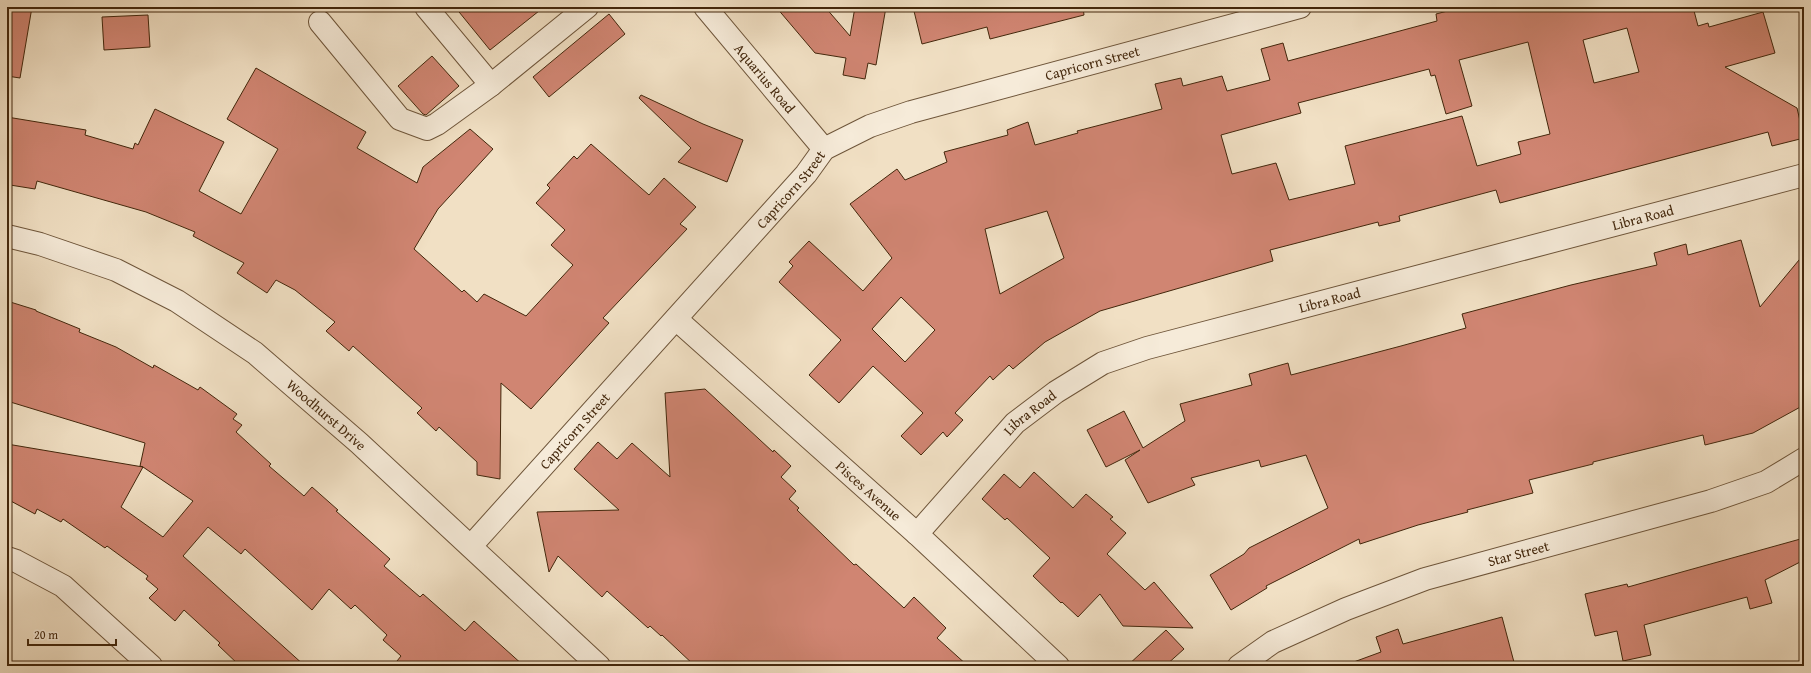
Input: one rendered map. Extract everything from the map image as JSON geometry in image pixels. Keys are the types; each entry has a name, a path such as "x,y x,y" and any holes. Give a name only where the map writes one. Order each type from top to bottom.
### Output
{"street":[{"path":"426,7 491,85"},
{"path":"320,22 400,119 414,126 427,129 438,124 491,85 587,7"},
{"name":"Aquarius Road","path":"705,7 824,149"},
{"name":"Capricorn Street","path":"471,546 806,174 824,149 870,126 911,112 1300,7"},
{"name":"Libra Road","path":"917,534 1014,423 1056,392 1103,363 1147,348 1804,175"},
{"name":"Woodhurst Drive","path":"7,236 40,244 116,270 177,301 255,353 359,443 599,666"},
{"name":"Pisces Avenue","path":"676,319 917,534 1058,666"},
{"name":"Star Street","path":"1239,666 1273,642 1346,609 1425,579 1711,501 1766,482 1804,459"},
{"path":"7,558 16,561 63,586 151,666"}],"building":[{"path":"7,7 32,7 20,78 7,76"},
{"path":"455,7 544,7 490,50"},
{"path":"776,7 825,7 850,36 855,7 886,7 876,65 868,63 865,79 843,75 846,58 815,53"},
{"path":"913,7 1083,7 1084,15 990,39 987,27 922,44"},
{"path":"1463,7 1693,7 1698,26 1708,23 1709,27 1763,12 1775,53 1725,67 1797,108 1804,138 1772,146 1768,132 1500,203 1496,190 1399,216 1400,221 1379,226 1378,222 1270,250 1273,261 1100,311 1045,342 1013,369 1009,365 993,380 990,376 955,413 963,420 947,437 943,432 921,455 901,436 923,413 873,366 839,403 809,375 841,340 779,282 793,266 789,262 809,241 863,291 892,258 850,204 897,169 905,180 947,162 944,152 1008,135 1007,130 1028,122 1035,145 1078,133 1077,131 1162,109 1155,84 1181,78 1183,86 1222,76 1227,91 1270,80 1261,49 1283,43 1288,61 1437,21 1436,14","holes":["1627,28 1639,72 1594,83 1583,40","1528,42 1550,134 1518,142 1521,154 1477,166 1462,116 1345,146 1355,184 1289,200 1276,163 1232,174 1221,135 1301,113 1298,103 1429,69 1431,76 1435,75 1446,114 1472,106 1459,60","1047,211 1064,258 1000,294 985,229","901,297 935,330 905,362 872,329"]},
{"path":"609,14 625,34 549,97 533,77"},
{"path":"148,15 150,47 104,50 102,17"},
{"path":"432,56 459,86 426,115 423,114 398,86"},
{"path":"256,68 366,132 357,148 417,183 423,167 470,129 493,149 438,209 414,249 462,292 464,290 477,302 484,294 526,316 573,265 551,245 565,230 536,203 550,188 547,185 574,156 577,159 591,144 649,195 664,178 696,207 680,224 687,229 603,318 609,323 531,409 501,383 500,479 477,475 477,462 439,427 436,431 417,413 422,408 353,346 349,351 326,331 335,322 295,290 276,280 267,293 237,273 244,263 193,236 195,232 146,212 37,181 35,189 10,185 10,180 7,179 7,117 86,130 85,135 133,149 135,143 138,145 155,109 224,142 199,191 241,214 278,149 227,119"},
{"path":"641,95 703,124 743,140 727,182 678,162 691,148 639,98"},
{"path":"1741,240 1760,307 1804,254 1804,405 1753,433 1705,445 1703,435 1593,462 1593,464 1529,480 1533,493 1467,510 1468,512 1418,525 1360,544 1359,539 1266,586 1267,588 1231,610 1210,575 1244,554 1249,548 1328,508 1306,455 1261,467 1259,460 1191,478 1195,485 1148,503 1125,460 1140,450 1106,467 1087,430 1124,411 1143,448 1185,421 1180,404 1252,385 1249,374 1288,363 1291,375 1401,346 1466,328 1462,314 1571,285 1657,265 1654,253 1686,244 1688,255"},
{"path":"7,301 36,310 80,329 79,332 116,347 153,368 154,365 198,390 200,387 237,414 233,419 242,425 236,432 271,464 269,466 304,496 312,487 338,510 336,511 390,559 384,566 420,597 423,594 465,631 474,621 524,666 393,666 401,656 383,640 387,635 355,605 351,609 329,589 312,610 245,549 241,554 208,527 183,556 305,666 240,666 218,645 220,643 184,610 175,621 149,598 158,589 146,579 148,576 107,546 105,548 63,519 61,522 37,509 35,514 7,499 7,444 143,467 140,466 145,443 7,401","holes":["143,467 193,501 163,537 121,507"]},
{"path":"705,389 773,452 774,450 791,466 781,477 796,491 789,499 799,508 797,510 854,565 856,564 904,608 914,597 946,628 937,638 968,666 695,666 662,635 661,636 650,626 648,628 607,591 602,597 558,556 549,572 537,512 619,510 574,469 598,442 617,459 632,443 670,477 665,393"},
{"path":"1034,472 1073,508 1086,494 1113,517 1110,519 1126,533 1107,554 1145,590 1154,582 1193,628 1123,626 1100,594 1078,617 1033,576 1050,558 1007,518 1005,520 982,499 1004,474 1020,488"},
{"path":"1804,538 1804,560 1765,580 1772,603 1750,609 1747,597 1644,625 1651,655 1623,661 1617,631 1595,636 1585,594 1627,584 1628,587"},
{"path":"1502,617 1515,666 1351,666 1351,663 1381,652 1376,637 1398,629 1403,644"},
{"path":"1166,630 1184,649 1165,666 1127,666"}]}
